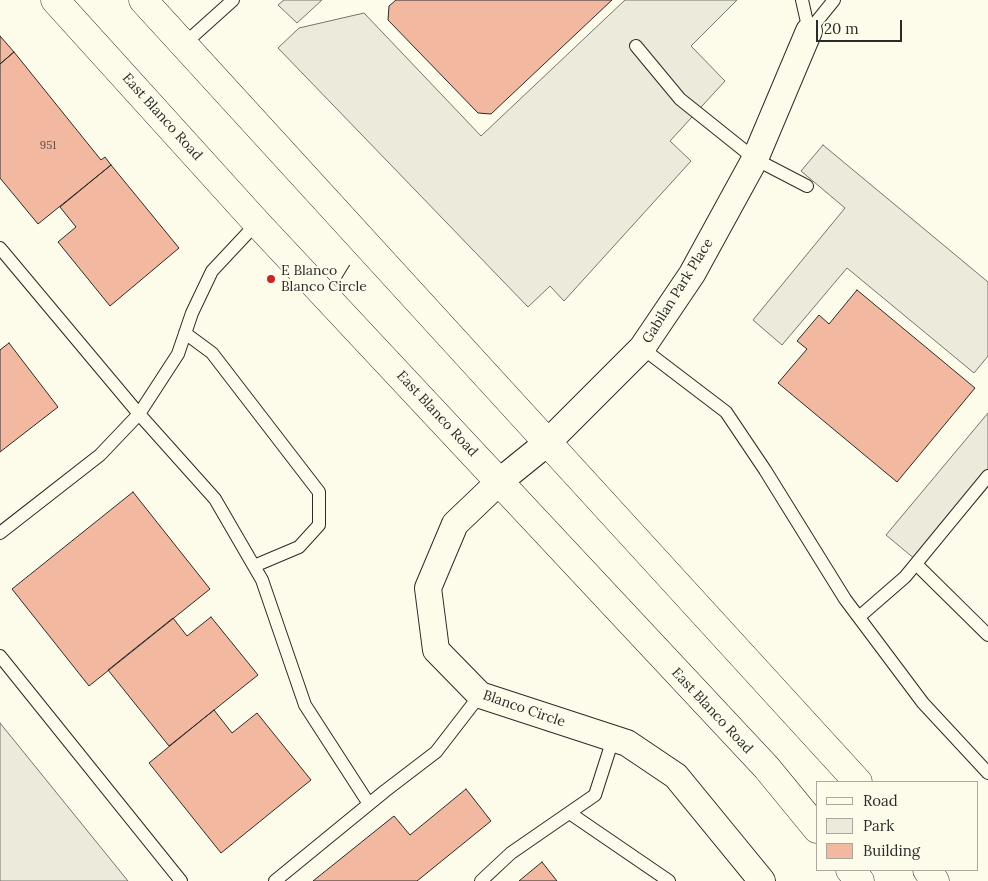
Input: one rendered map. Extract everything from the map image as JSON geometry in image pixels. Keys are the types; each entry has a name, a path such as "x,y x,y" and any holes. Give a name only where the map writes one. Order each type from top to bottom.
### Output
{"highway":[{"name":"East Blanco Road","path":"55,0 257,223 766,768 816,828"},
{"path":"143,0 857,781"},
{"path":"851,871 860,881"}],"street":[{"name":"Gabilan Park Place","path":"500,481 547,443 642,348 692,274 755,159 809,31"},
{"name":"Blanco Circle","path":"500,481 455,524 428,588 436,650 480,695 627,743 676,776 762,881"}],"lane":[{"path":"183,45 233,0"},
{"path":"802,0 809,31"},
{"path":"809,31 834,0"},
{"path":"636,46 680,99 755,159 807,186"},
{"path":"0,533 100,455 139,414 178,354 212,271 257,223"},
{"path":"0,248 139,414 215,499 262,580 306,705 369,804"},
{"path":"185,333 212,354 319,492 319,525 299,547 254,566"},
{"path":"642,348 726,412 858,617 922,703 988,773"},
{"path":"858,617 905,577 988,476"},
{"path":"916,564 988,635"},
{"path":"0,656 181,881"},
{"path":"275,881 436,752 480,695"},
{"path":"481,881 511,853 571,814 595,795 613,739"},
{"path":"571,814 669,881"}],"green space":[{"path":"0,723 128,881 0,881"}],"shaded area":[{"path":"284,0 322,0 297,23 278,5"},
{"path":"625,0 737,0 691,46 725,81 670,141 691,161 564,301 550,286 528,307 278,48 299,28 364,13 481,136"},
{"path":"823,145 988,282 988,356 974,373 847,268 782,345 753,320 845,208 801,171"},
{"path":"988,413 988,487 922,565 886,535"}],"building":[{"path":"396,0 612,0 491,114 478,113 388,20 389,6"},
{"path":"0,36 14,52 0,64"},
{"path":"14,52 101,160 105,157 111,165 38,224 0,178 0,64"},
{"path":"111,165 179,248 110,306 58,242 76,227 60,207"},
{"path":"857,290 975,388 897,482 778,383 807,349 797,341 819,315 829,324"},
{"path":"9,343 58,407 0,452 0,350"},
{"path":"133,492 210,589 89,686 12,589"},
{"path":"211,617 258,675 169,746 108,670 173,618 187,636"},
{"path":"214,710 232,733 257,713 311,780 221,853 149,763"},
{"path":"466,789 491,821 417,881 313,881 394,816 410,835"},
{"path":"542,862 557,881 519,881"}],"place":[{"name":"E Blanco / Blanco Circle","path":"271,279"}]}
